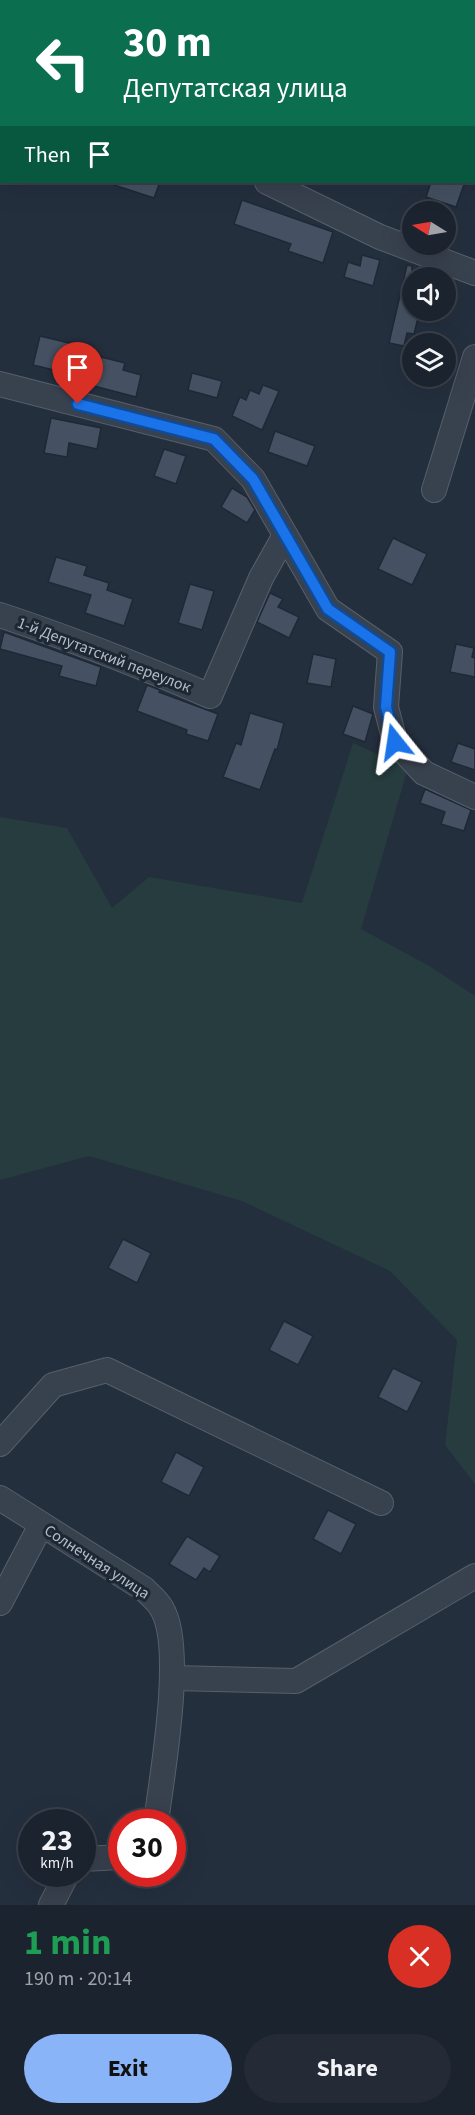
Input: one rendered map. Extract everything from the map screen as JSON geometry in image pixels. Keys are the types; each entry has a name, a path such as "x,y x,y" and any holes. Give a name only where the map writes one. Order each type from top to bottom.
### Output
{"street":[{"path":"269,183 381,237 475,273"},
{"path":"434,490 475,357"},
{"path":"0,384 214,439 253,479 328,609 390,652 386,707 395,742 424,773 475,797"},
{"name":"1-й Депутатский переулок","path":"0,615 138,664 210,696 261,578 285,535"},
{"path":"0,1444 53,1385 107,1370 381,1503"},
{"name":"Солнечная улица","path":"0,1498 144,1588 163,1609 169,1629 173,1678 158,1809"},
{"path":"0,1603 41,1525"},
{"path":"173,1678 296,1681 475,1576"},
{"path":"51,1905 60,1887"}],"green space":[{"path":"353,743 408,768 361,929 431,967 475,996 475,1484 445,1445 457,1340 390,1271 242,1201 89,1156 0,1180 0,817 67,828 112,908 149,877 302,903"}],"building":[{"path":"112,183 160,183 154,198"},
{"path":"431,183 465,183 456,207 456,201 438,201 426,197"},
{"path":"242,200 333,232 323,263 288,251 291,244 234,224"},
{"path":"362,255 380,260 373,286 344,277 348,262 360,266"},
{"path":"402,287 402,321 417,321 414,333 402,333 402,346 389,343"},
{"path":"40,336 69,343 62,372 33,365"},
{"path":"101,357 125,363 123,370 141,375 136,397 94,386"},
{"path":"192,373 222,381 217,398 188,390"},
{"path":"263,385 279,391 262,430 232,416 240,397 246,400 250,390 259,394"},
{"path":"51,418 101,428 97,449 69,443 67,457 44,453"},
{"path":"275,431 315,446 307,466 268,452"},
{"path":"164,449 186,456 176,484 154,476"},
{"path":"232,488 247,497 255,510 247,523 221,507"},
{"path":"393,538 427,554 412,585 378,569"},
{"path":"56,557 87,566 84,575 109,583 107,590 133,599 124,626 85,613 91,595 48,582"},
{"path":"190,584 214,591 202,630 178,623"},
{"path":"270,593 283,599 278,607 299,617 289,638 257,622"},
{"path":"4,632 101,667 96,686 59,676 62,666 0,649"},
{"path":"456,644 474,648 472,657 475,658 475,677 450,672"},
{"path":"313,654 336,659 331,687 307,683"},
{"path":"147,685 160,690 159,692 218,714 208,741 186,734 187,730 137,711"},
{"path":"353,706 373,714 365,742 343,734"},
{"path":"250,713 284,723 277,750 275,749 260,790 223,777 236,743 241,745"},
{"path":"458,743 475,749 475,770 451,762"},
{"path":"425,789 471,810 464,831 441,824 445,812 420,803"},
{"path":"123,1239 151,1253 137,1283 108,1268"},
{"path":"284,1321 313,1336 298,1365 269,1350"},
{"path":"393,1368 422,1382 407,1412 378,1397"},
{"path":"176,1452 204,1467 189,1496 161,1482"},
{"path":"328,1510 356,1524 341,1554 313,1539"},
{"path":"187,1536 220,1556 210,1572 204,1568 196,1580 169,1564"}],"route":[{"path":"78,404 214,439 253,479 328,609 390,652 386,707 395,742"}]}
